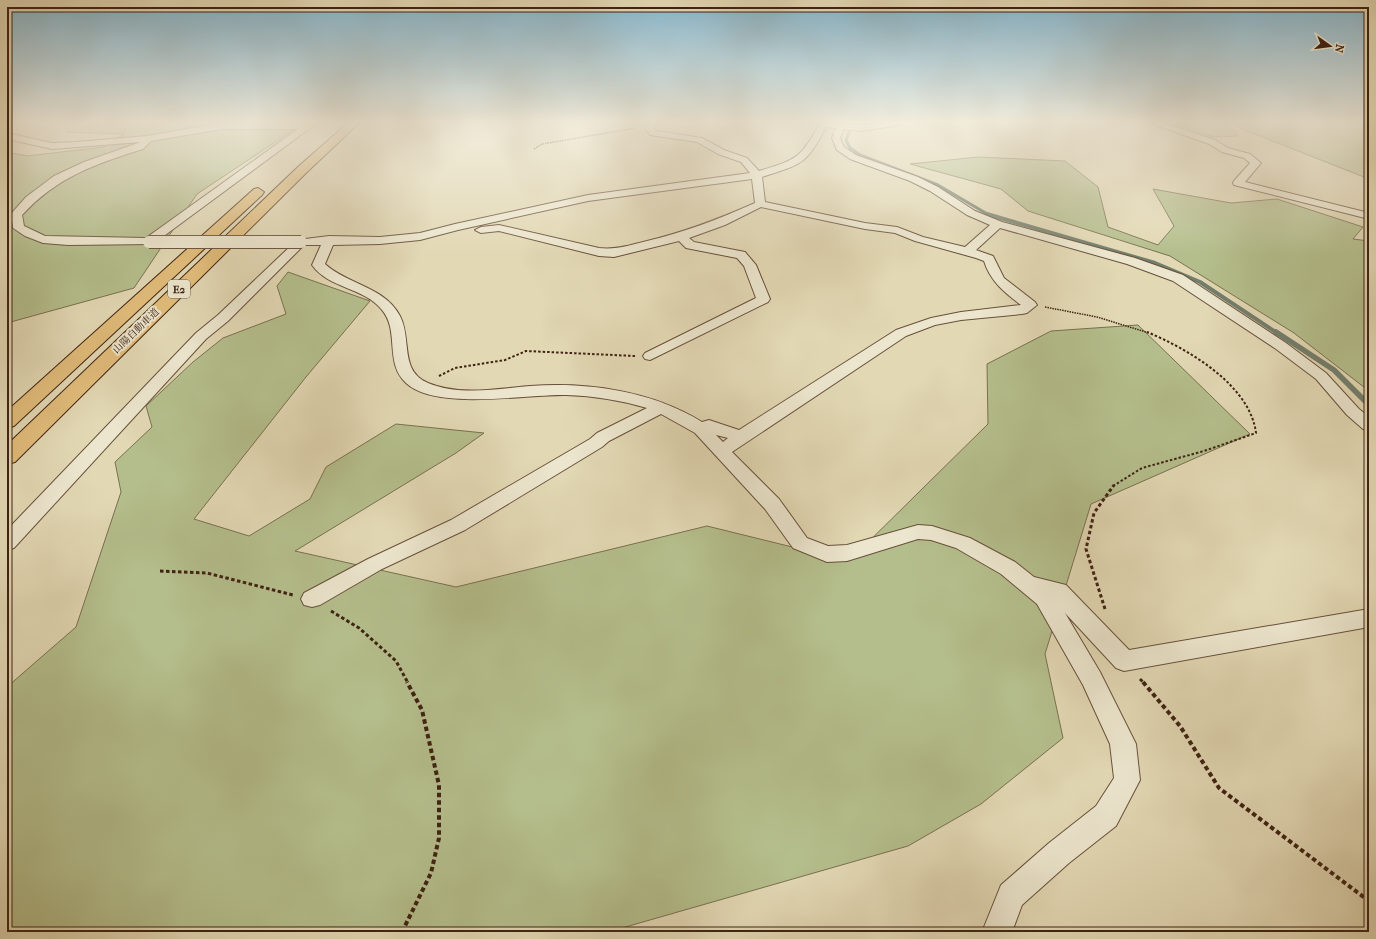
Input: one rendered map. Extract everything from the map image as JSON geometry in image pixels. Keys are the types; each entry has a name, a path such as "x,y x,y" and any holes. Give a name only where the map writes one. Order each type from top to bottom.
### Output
{"highway":[{"name":"山陽自動車道","path":"7,422 285,167"},
{"name":"山陽自動車道","path":"7,457 305,167"}],"street":[{"path":"78,167 58,178 33,196 16,214 18,228 43,239 68,241 301,242 402,239 442,233 456,227 588,198 757,174 782,167"},
{"path":"149,242 252,167"},
{"path":"750,167 757,174 760,204"},
{"path":"880,167 914,179 934,189 971,213 998,224 1131,261 1178,278 1281,346 1321,376 1353,412 1369,425"},
{"path":"1253,167 1238,183 1369,216"},
{"path":"442,233 451,235 499,228 599,252 614,253 681,237 721,223 760,204 824,216 866,226 897,230 919,239 968,250 989,259 991,268 1003,285 1030,305 1022,310 961,316 931,322 901,333 742,436 722,451"},
{"path":"968,250 998,224"},
{"path":"650,356 763,299 750,265 741,255 690,245 681,237"},
{"path":"329,240 318,266 331,276 378,296 389,306 396,319 400,360 408,377 420,386 481,396 566,390 612,395 662,407 689,420 701,429 772,504 800,543 827,554 847,553 918,532 932,533 963,543 1008,568 1031,585 1045,598 1092,679 1123,744 1127,780 1106,816 1059,852 1011,895 997,932"},
{"path":"7,543 201,336 223,318 301,242"},
{"path":"312,599 374,564 458,525 603,437 662,407"},
{"path":"701,429 709,425 724,432 742,436"},
{"path":"1031,585 1058,591 1124,660 1369,618"}],"path":[{"path":"1030,305 1117,322 1150,332 1181,347 1213,369 1243,400 1256,423 1256,433 1204,451 1142,468 1112,486 1094,513 1086,549 1106,612"},
{"path":"420,386 455,368 505,360 526,351 650,356"},
{"path":"160,571 207,573 312,599 359,628 396,661 422,710 439,785 439,838 431,873 402,932"},
{"path":"1124,660 1180,726 1219,788 1369,901"}],"green space":[{"path":"7,167 238,167 197,194 134,288 7,323"},
{"path":"920,167 1072,167 1098,187 1108,227 1158,245 1174,226 1153,189 1231,203 1277,199 1363,227 1353,239 1369,241 1369,391 1294,333 1170,256 1028,211 1001,189"},
{"path":"1338,167 1369,167 1369,179"},
{"path":"288,272 370,301 306,377 194,519 249,536 310,499 326,467 396,424 484,433 456,453 295,551 456,587 707,526 849,561 988,424 987,364 1051,331 1138,325 1250,434 1091,504 1045,654 1063,738 981,804 908,846 608,932 7,932 7,687 76,627 121,492 115,462 152,427 146,406 193,362 223,338 286,314 277,286"}],"waterway":[{"path":"891,167 938,185 988,214"},
{"path":"988,214 1155,263 1200,282 1277,333"},
{"path":"1276,332 1334,370 1369,405"}]}
